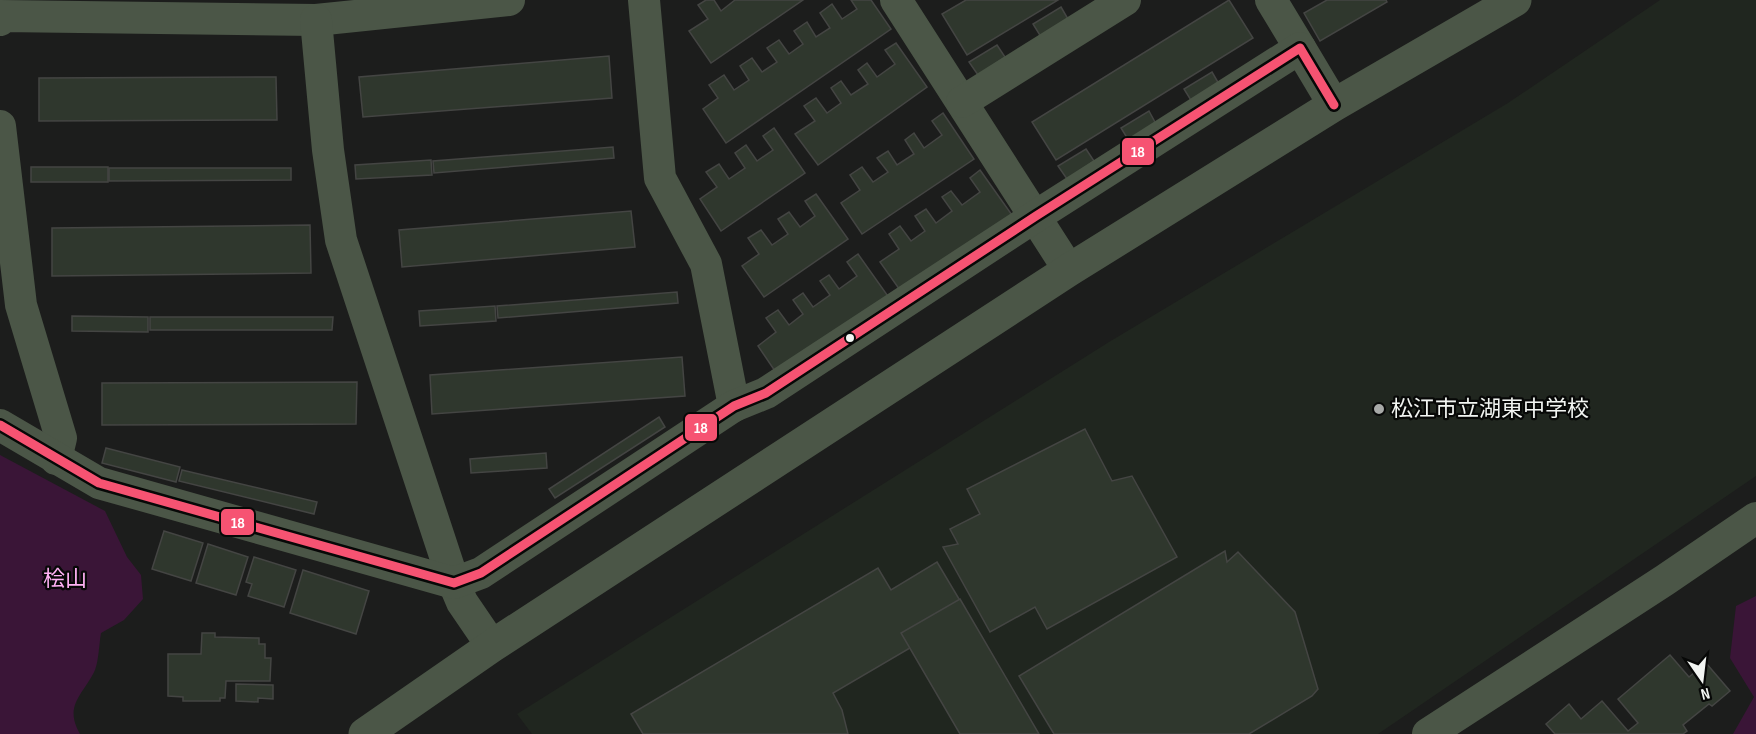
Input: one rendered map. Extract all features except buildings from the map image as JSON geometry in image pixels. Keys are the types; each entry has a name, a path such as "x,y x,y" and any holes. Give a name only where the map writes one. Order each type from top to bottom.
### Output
{"street":[{"path":"0,20 2,16 316,20 509,0"},
{"path":"644,0 660,178 706,264 734,406"},
{"path":"896,0 1069,270"},
{"path":"962,102 1125,0"},
{"path":"1271,0 1335,105"},
{"path":"386,728 492,646 1069,270 1335,105 1515,0"},
{"path":"316,20 328,150 341,240 454,583 462,602 492,646"},
{"path":"0,424 99,483 454,583 481,573 734,406 766,393 1036,216 1300,48"},
{"path":"0,126 21,305 61,438 56,459"},
{"path":"1428,734 1756,518"}],"shaded area":[{"name":"松江市立湖東中学校","path":"1660,0 1756,0 1756,476 1378,734 532,734 517,714 1109,342 1508,103"}],"green space":[{"name":"桧山","path":"0,455 105,511 127,557 141,575 143,599 124,620 101,633 95,670 74,707 75,724 80,734 0,734"},
{"path":"1756,596 1756,734 1733,734 1754,697 1730,658 1736,606"}],"transit line":[{"name":"18","path":"0,425 99,483 454,583 481,573 734,406 766,393 1036,216 1300,48 1334,105"}],"place":[{"name":"松江市立湖東中学校","path":"1379,409"}]}
